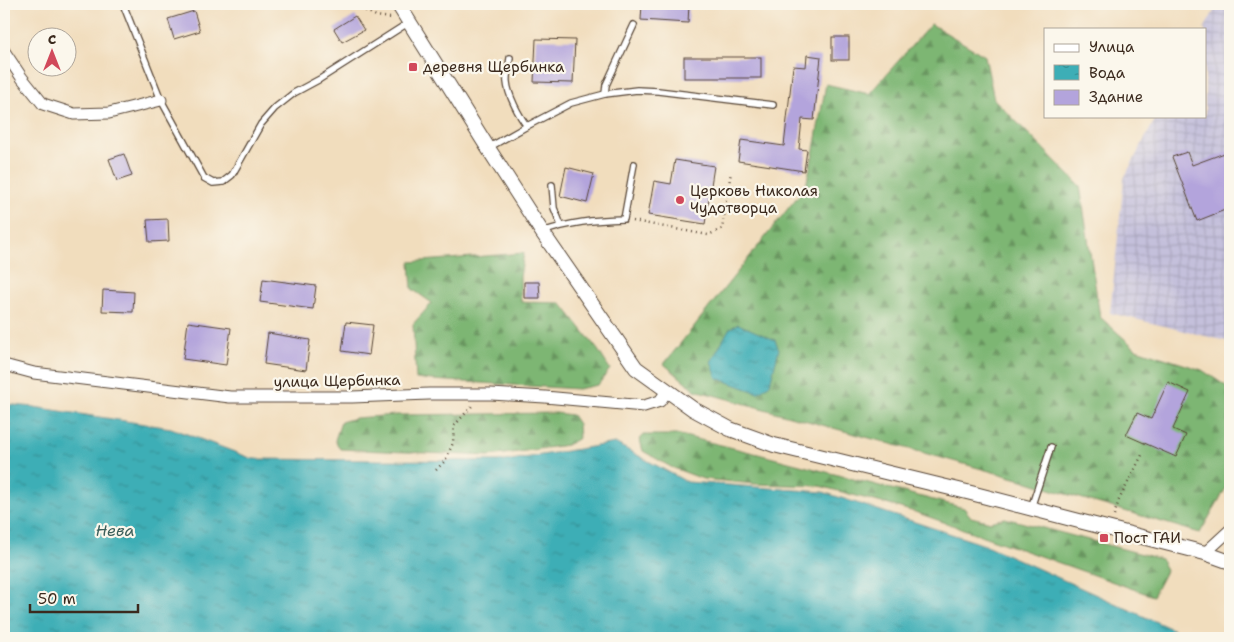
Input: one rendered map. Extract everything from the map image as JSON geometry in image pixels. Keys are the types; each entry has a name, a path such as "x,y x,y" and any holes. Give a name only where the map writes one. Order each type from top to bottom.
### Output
{"street":[{"path":"398,4 542,232 636,368 693,409 730,429 774,444 1109,528 1230,562"},
{"path":"4,51 22,78 43,104 74,114 109,113 161,100"},
{"name":"улица Щербинка","path":"4,365 34,373 230,398 480,394 545,397 644,406 660,401 667,391"},
{"path":"1205,554 1230,530"}],"lane":[{"path":"123,4 161,100 204,178 213,183 223,182 232,175 261,124 275,108 294,93 320,79 409,21"},
{"path":"605,94 606,85 634,25"},
{"path":"510,58 506,81 521,118 527,126"},
{"path":"488,148 571,103 605,94 638,90 658,91 773,105"},
{"path":"542,232 561,225 590,220 624,219 634,164"},
{"path":"552,185 554,208 561,225"},
{"path":"1031,508 1051,447"}],"path":[{"path":"352,4 376,16 409,21"},
{"path":"624,219 708,236 722,229 731,172"},
{"path":"436,470 445,461 453,443 454,426 470,410 480,394"},
{"path":"1109,528 1119,500 1143,453"}],"shaded area":[{"path":"1218,4 1230,4 1230,342 1110,313 1124,178 1156,118 1206,118 1205,28"}],"green space":[{"path":"931,24 985,56 994,99 1080,186 1100,317 1136,349 1202,370 1229,388 1230,481 1200,533 1022,480 695,390 664,364 806,186 826,84 869,94"},
{"path":"524,253 520,277 521,302 561,303 598,350 610,369 598,385 578,389 416,379 413,324 432,303 412,289 410,262"},
{"path":"556,413 572,415 578,424 579,438 567,445 490,456 340,449 335,440 341,422 355,418 396,415"},
{"path":"643,435 680,435 964,508 971,517 991,522 1005,518 1161,559 1166,571 1153,596 915,512 820,486 755,484 703,479 671,467 643,451 640,440"}],"water":[{"path":"738,324 775,340 779,349 770,384 758,393 717,378 711,362 729,329"},
{"name":"Нева","path":"4,404 171,428 253,459 505,461 615,443 687,482 823,492 988,546 1192,638 4,638"}],"building":[{"path":"642,4 689,4 688,23 641,20"},
{"path":"194,11 200,31 174,39 168,19"},
{"path":"355,16 364,30 342,42 334,29"},
{"path":"832,37 849,37 849,60 832,60"},
{"path":"536,39 575,40 573,83 534,82"},
{"path":"807,55 821,57 814,120 802,119 799,149 807,150 804,171 738,161 741,140 784,146 793,66 806,67"},
{"path":"684,57 761,57 761,78 684,78"},
{"path":"1230,151 1230,208 1197,221 1172,157 1187,152 1192,165"},
{"path":"124,154 132,176 117,181 109,159"},
{"name":"Церковь Николая Чудотворца","path":"675,160 714,166 705,224 648,215 654,181 671,184"},
{"path":"566,167 594,174 587,203 560,196"},
{"path":"168,219 169,241 149,242 147,220"},
{"path":"263,279 316,286 313,309 260,302"},
{"path":"524,282 539,282 540,298 524,298"},
{"path":"103,290 134,292 133,312 102,311"},
{"path":"188,322 231,328 226,365 183,359"},
{"path":"346,322 373,325 369,355 342,351"},
{"path":"268,333 310,340 306,370 264,364"},
{"path":"1168,382 1190,392 1173,429 1186,435 1176,457 1126,435 1137,413 1151,419"}],"place":[{"name":"деревня Щербинка","path":"413,67"},
{"name":"Церковь Николая Чудотворца","path":"680,200"},
{"name":"Пост ГАИ","path":"1104,538"}]}
